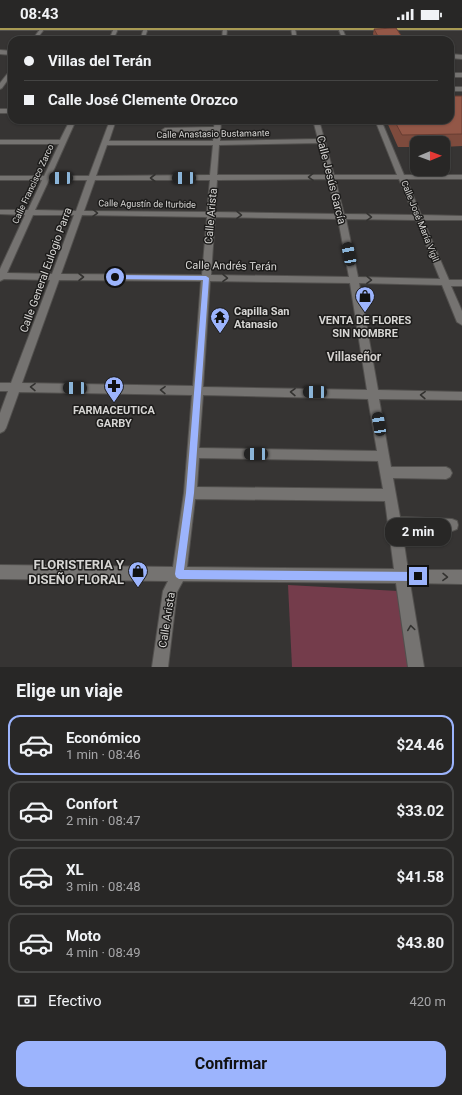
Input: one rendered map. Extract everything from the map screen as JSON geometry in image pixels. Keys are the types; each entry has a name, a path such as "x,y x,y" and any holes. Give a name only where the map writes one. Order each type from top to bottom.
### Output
{"main road":[{"path":"0,29 462,30"}],"street":[{"path":"113,36 116,29"},
{"path":"224,36 225,29"},
{"path":"0,86 8,77"},
{"name":"Calle Francisco Zarco","path":"0,277 71,124"},
{"name":"Calle General Eulogio Parra","path":"0,428 112,124"},
{"name":"Calle Arista","path":"160,667 170,591 179,574 190,493 218,124"},
{"name":"Calle Jesús García","path":"317,124 341,216 354,280 395,523 416,667"},
{"name":"Calle José María Vigil","path":"380,124 462,322"},
{"path":"162,144 165,128 218,129"},
{"name":"Calle Anastasio Bustamante","path":"105,143 162,144 320,141"},
{"path":"0,142 63,142"},
{"path":"0,178 462,177"},
{"name":"Calle Agustín de Iturbide","path":"0,212 462,218"},
{"name":"Calle Andrés Terán","path":"0,277 206,278 462,283"},
{"path":"0,387 374,393 462,396"},
{"path":"193,453 384,456"},
{"path":"386,472 446,474"},
{"path":"190,493 390,495"},
{"path":"395,523 452,525"},
{"path":"0,572 462,577"}],"shaded area":[{"path":"288,585 398,591 408,667 292,667"}],"building":[{"path":"396,28 401,36 378,36 374,29"},
{"path":"454,96 462,96 462,134 402,135 396,124 454,124"}],"place":[{"name":"VENTA DE FLORES SIN NOMBRE","path":"365,313"},
{"name":"Capilla San Atanasio","path":"220,334"},
{"name":"FARMACEUTICA GARBY","path":"114,403"},
{"name":"FLORISTERIA Y DISEÑO FLORAL","path":"138,588"}],"district":[{"name":"Villaseñor","path":"354,357"}],"route":[{"path":"115,277 206,278 190,493 179,574 418,576"}]}
